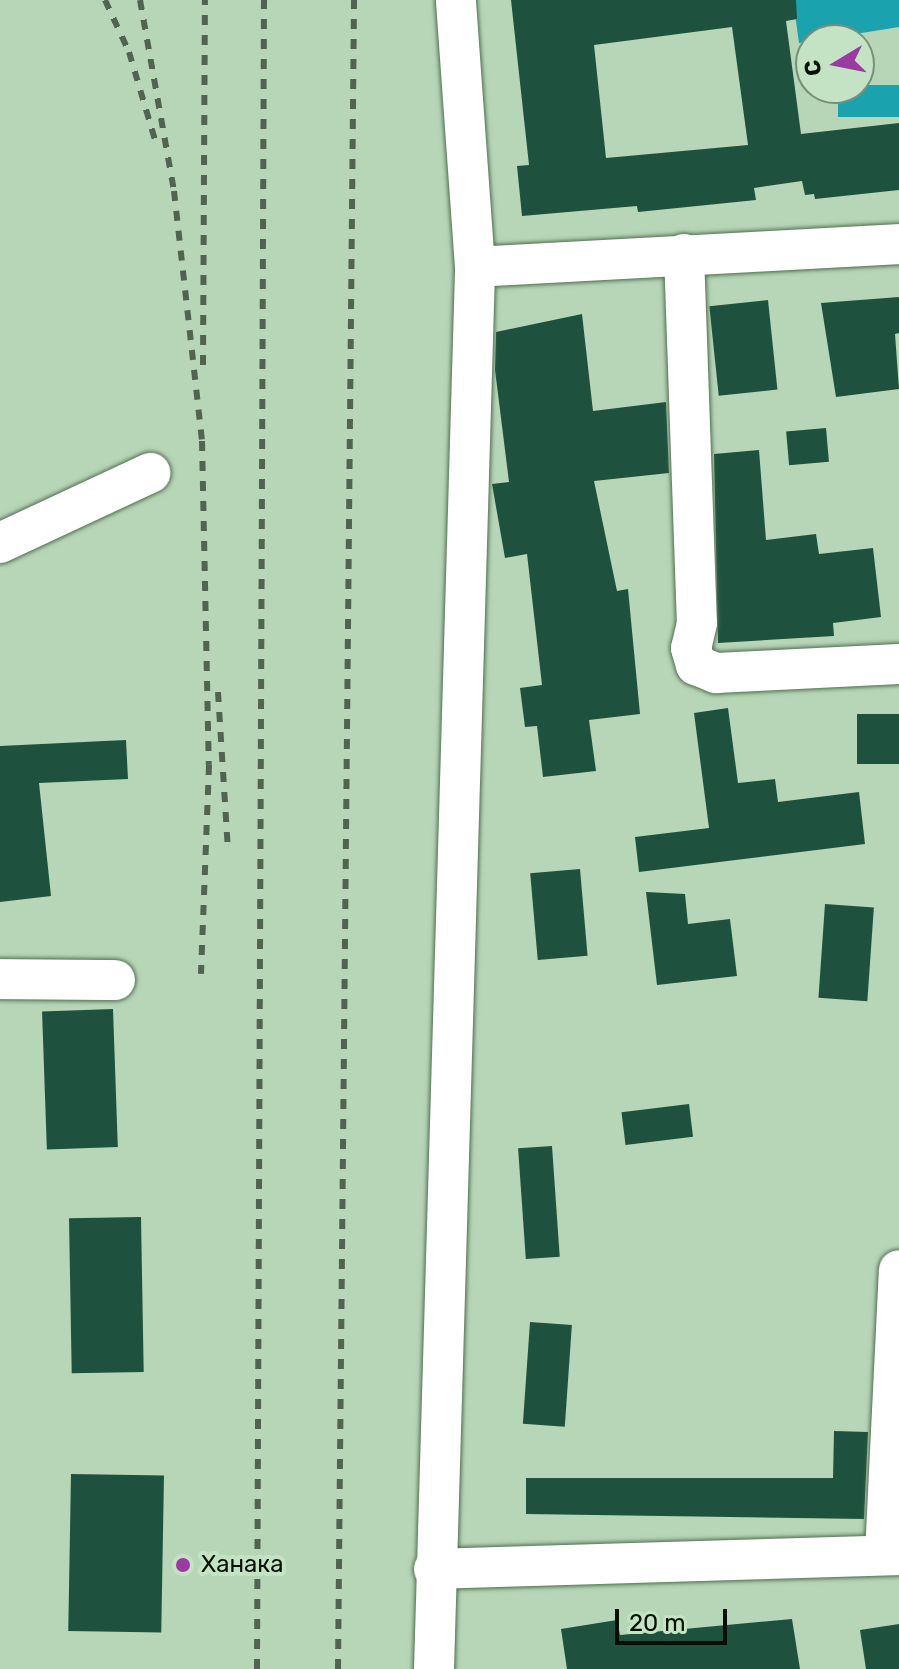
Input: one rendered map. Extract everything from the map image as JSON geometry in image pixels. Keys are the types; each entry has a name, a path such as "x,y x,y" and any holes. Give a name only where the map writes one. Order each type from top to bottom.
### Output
{"street":[{"path":"434,1669 434,1569 475,267 456,0"},
{"path":"475,267 899,244"},
{"path":"684,254 697,623 691,648 696,665 716,673 899,664"},
{"path":"0,543 150,473"},
{"path":"0,979 115,980"},
{"path":"434,1569 892,1554 899,1270"}],"water":[{"path":"793,0 899,0 899,27 875,31 875,24 796,24"},
{"path":"875,85 899,85 899,117 838,117 838,104 875,104"}],"building":[{"path":"511,0 796,0 797,19 786,21 801,134 899,123 899,190 815,199 814,194 805,195 802,181 754,188 756,200 638,212 637,206 522,216 517,166 529,165","holes":["732,27 748,145 606,158 594,45"]},
{"path":"899,297 899,333 895,334 899,389 836,397 821,303"},
{"path":"768,300 777,390 719,396 709,306"},
{"path":"582,314 593,411 666,402 669,473 594,481 617,591 628,589 640,714 589,720 596,771 543,777 537,726 525,727 520,688 542,685 527,554 505,558 492,484 509,482 495,370 496,332"},
{"path":"826,428 829,462 789,465 786,431"},
{"path":"759,450 766,540 816,534 819,554 873,548 881,617 833,623 834,636 718,643 714,454"},
{"path":"728,708 738,783 775,779 778,802 859,792 865,844 639,872 635,837 709,828 694,713"},
{"path":"857,714 899,714 899,764 857,764"},
{"path":"126,740 128,779 39,783 51,896 0,902 0,746"},
{"path":"580,869 588,956 538,960 530,873"},
{"path":"646,892 685,894 688,924 730,919 737,976 657,985"},
{"path":"825,904 874,907 867,1001 818,998"},
{"path":"113,1009 118,1147 47,1149 42,1011"},
{"path":"689,1104 693,1137 626,1145 622,1112"},
{"path":"552,1146 560,1257 526,1259 518,1148"},
{"path":"141,1217 144,1372 72,1373 69,1218"},
{"path":"530,1322 572,1325 565,1427 523,1424"},
{"path":"834,1431 868,1432 864,1519 526,1514 526,1478 833,1478"},
{"path":"71,1474 164,1476 161,1633 68,1631"},
{"path":"792,1619 800,1669 567,1669 561,1629 617,1620 620,1635"},
{"path":"899,1624 899,1669 866,1669 860,1630"}],"railway":[{"path":"105,0 129,52 156,143"},
{"path":"140,0 174,191 202,441 209,765 201,974"},
{"path":"203,365 205,0"},
{"path":"257,1669 264,0"},
{"path":"338,1669 354,0"},
{"path":"218,692 228,852"}],"place":[{"name":"Ханака","path":"183,1565"}]}
